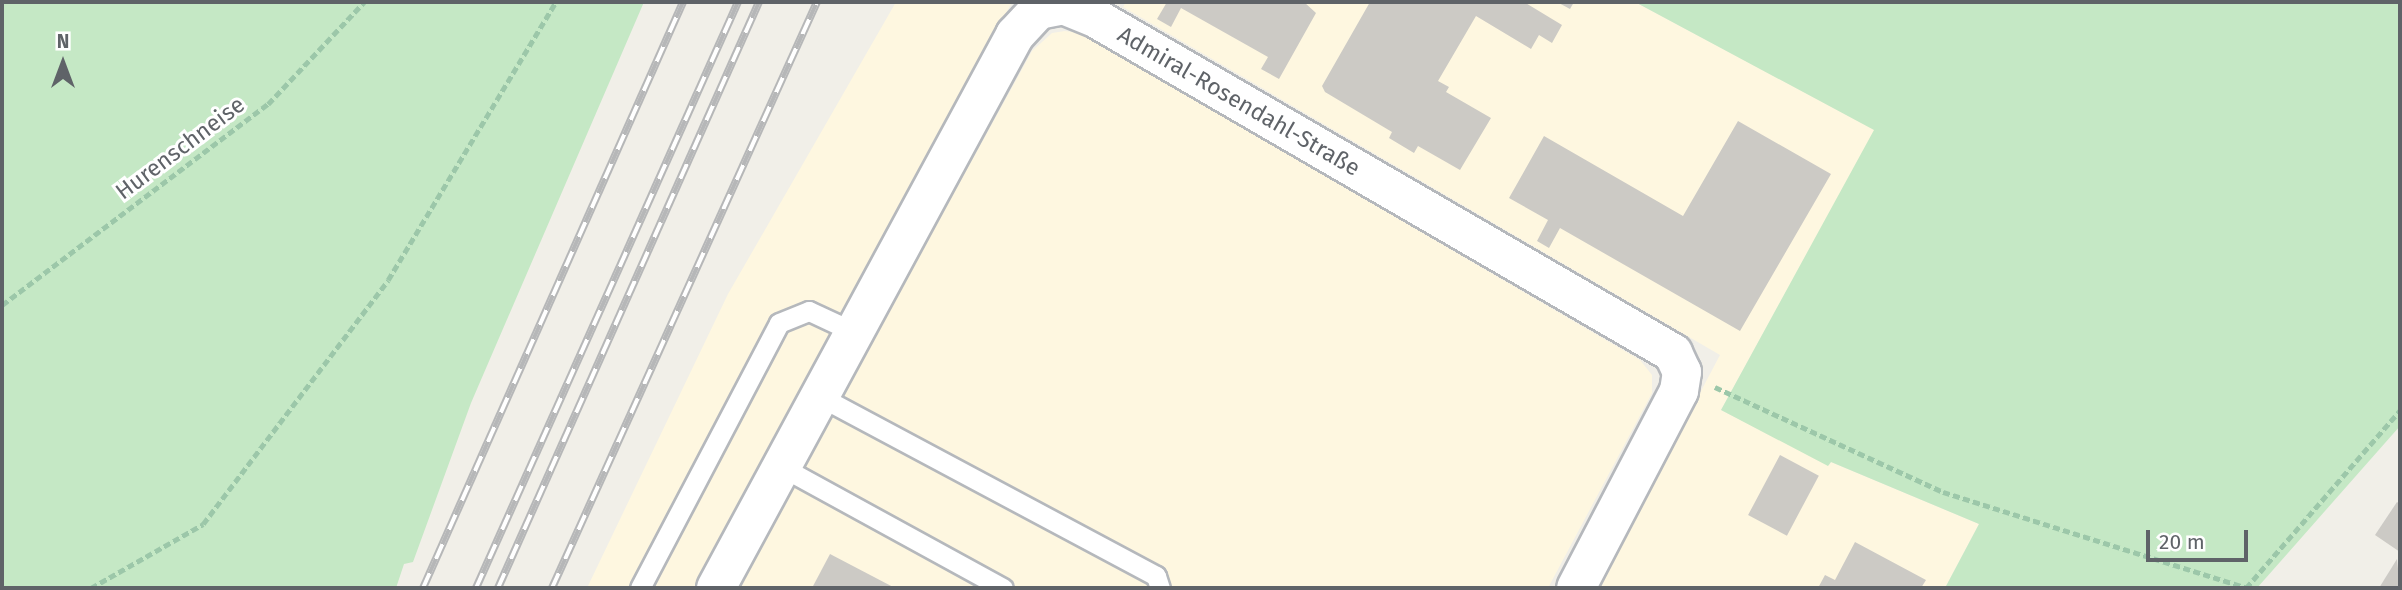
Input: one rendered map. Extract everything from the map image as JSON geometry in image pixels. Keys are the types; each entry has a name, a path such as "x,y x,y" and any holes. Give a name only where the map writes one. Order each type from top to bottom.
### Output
{"street":[{"name":"Admiral-Rosendahl-Straße","path":"716,588 1015,35 1038,10 1063,5 1097,19 1658,341 1673,353 1682,372"},
{"path":"1576,588 1675,399 1682,372"}],"lane":[{"path":"640,588 779,323 809,311 854,332"},
{"path":"820,396 1156,576 1160,588"},
{"path":"780,466 1003,588"}],"path":[{"name":"Hurenschneise","path":"2,305 268,104 364,2"},
{"path":"91,588 203,524 388,280 556,2"},
{"path":"1682,372 1943,492 2247,588 2400,410"}],"shaded area":[{"path":"896,2 1012,2 698,588 587,588 728,294"},
{"path":"1126,2 1635,2 1875,130 1721,410 1829,465 1831,462 1979,524 1945,588 1597,588 1720,355 1123,7"},
{"path":"1052,33 1080,33 1640,360 1652,375 1652,393 1548,588 737,588 1032,51"}],"green space":[{"path":"2,2 644,2 471,403 413,562 404,564 396,588 2,588"},
{"path":"1635,2 2400,2 2400,426 2257,588 1945,588 1979,524 1831,462 1828,466 1721,410 1874,130"}],"building":[{"path":"1167,2 1304,2 1316,13 1279,79 1261,69 1268,57 1181,8 1171,27 1157,19"},
{"path":"1370,2 1524,2 1562,25 1552,43 1539,35 1531,49 1476,16 1438,81 1449,87 1446,92 1491,118 1460,170 1418,146 1414,153 1389,138 1392,132 1325,92 1322,86"},
{"path":"1557,2 1574,2 1570,9"},
{"path":"1738,121 1831,174 1740,331 1560,228 1549,248 1537,241 1548,220 1509,198 1544,136 1683,216"},
{"path":"1780,455 1819,476 1787,536 1748,515"},
{"path":"2397,502 2400,504 2400,552 2375,535"},
{"path":"1855,542 1926,580 1921,588 1818,588 1825,575 1835,580"},
{"path":"830,554 895,588 812,588"},
{"path":"2397,559 2400,588 2379,588"}],"railway":[{"path":"423,588 683,2"},
{"path":"476,588 738,2"},
{"path":"498,588 759,2"},
{"path":"552,588 817,2"}]}
